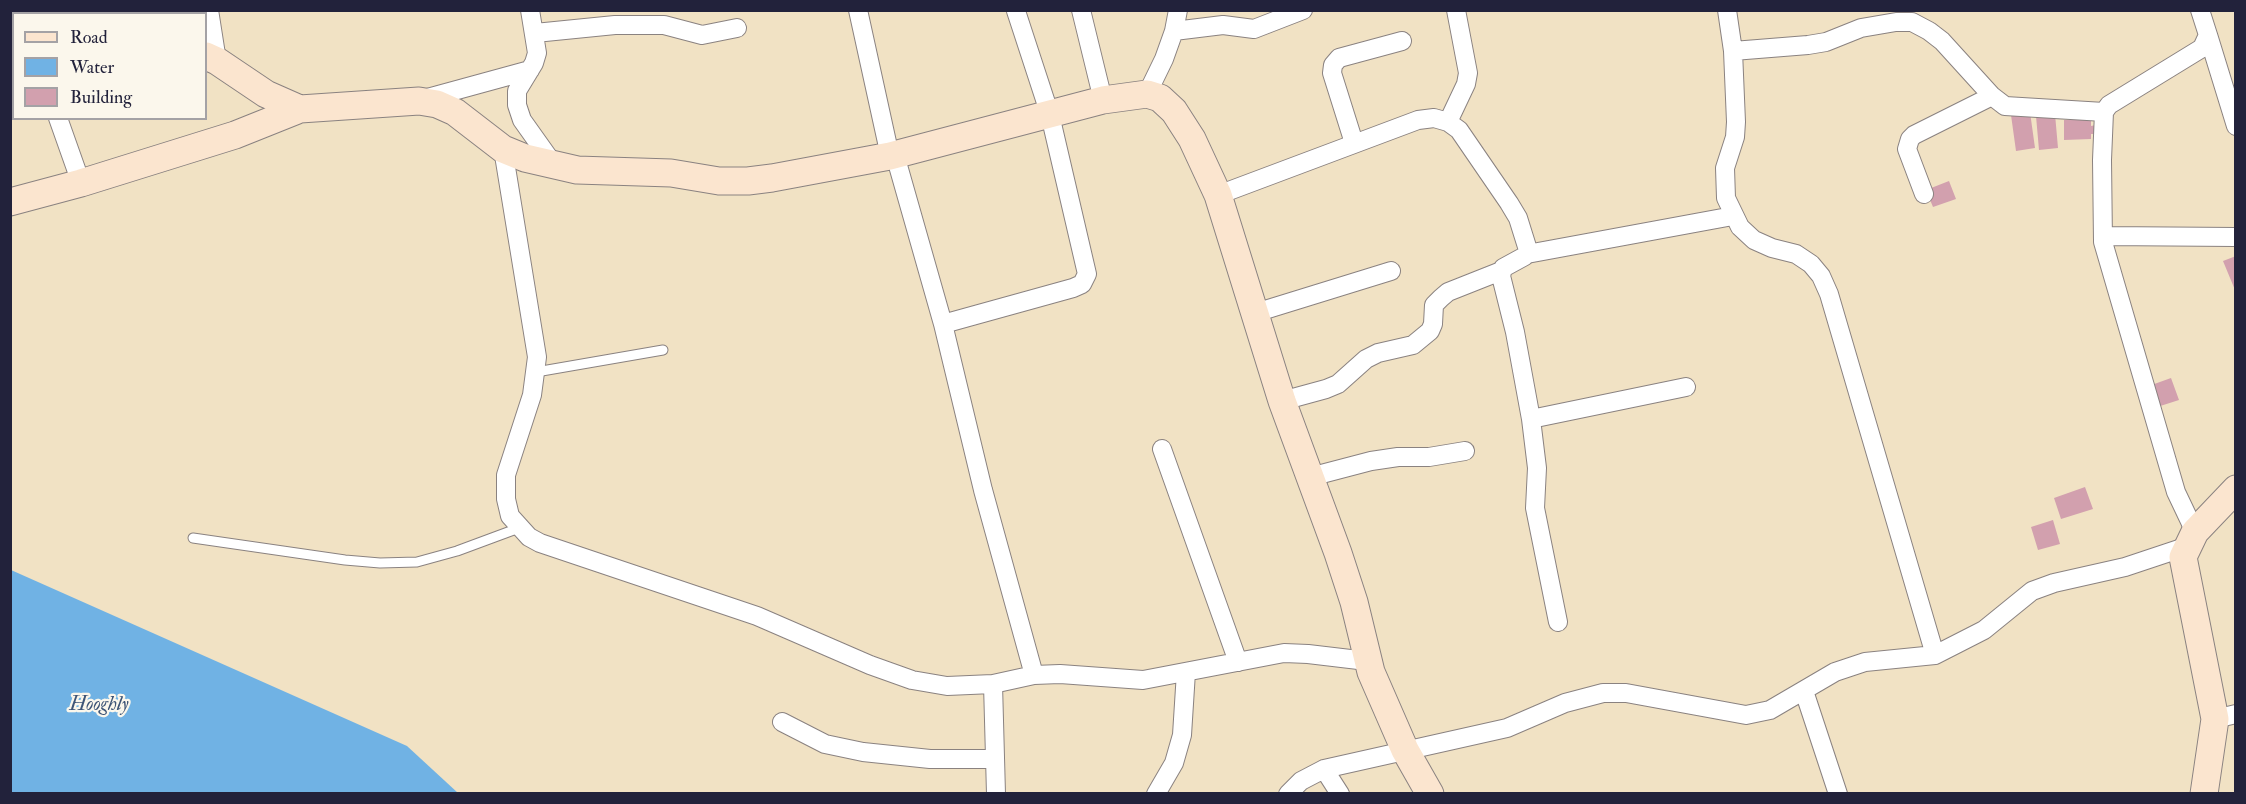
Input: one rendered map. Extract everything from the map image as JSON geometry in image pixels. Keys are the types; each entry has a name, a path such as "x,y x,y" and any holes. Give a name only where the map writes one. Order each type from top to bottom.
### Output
{"main road":[{"path":"101,10 110,12"},
{"path":"211,59 266,94 300,109"},
{"path":"10,202 81,183 235,135 300,109 419,101 437,104 455,112 503,149 525,158 577,170 671,173 719,181 748,181 893,156 1103,100 1147,94 1160,98 1174,111 1192,139 1218,195 1282,402 1348,582 1367,661 1405,750 1430,794"},
{"path":"2204,794 2225,716 2183,557 2192,539 2235,489"}],"street":[{"path":"209,10 211,59"},
{"path":"530,10 537,53 517,91 517,105 522,120 554,165"},
{"path":"858,10 893,156 943,324 983,490 1034,675"},
{"path":"943,324 1072,288 1086,280 1086,267 1050,115 1016,10"},
{"path":"1081,10 1103,100"},
{"path":"1147,94 1164,59 1174,31 1178,10"},
{"path":"1174,31 1223,25 1254,29 1303,10"},
{"path":"1449,122 1466,84 1468,73 1456,10"},
{"path":"1727,10 1733,51 1735,137 1725,168 1726,198 1740,227 1754,240 1796,254 1811,264 1821,276 1829,294 1935,655"},
{"path":"2200,10 2235,126"},
{"path":"1733,51 1826,42 1861,28 1916,16 1992,96 2005,106 2104,112"},
{"path":"534,33 615,25 656,18 664,25 702,35 737,28"},
{"path":"1288,794 1301,781 1324,769 1507,728 1565,703 1603,693 1626,693 1746,716 1770,710 1835,672 1865,662 1935,655 1984,630 2032,591 2054,583 2125,567 2192,539 2176,492 2103,242 2102,160 2104,112 2109,105 2202,48 2208,35"},
{"path":"1354,143 1332,73 1333,65 1339,58 1402,41"},
{"path":"419,101 530,70"},
{"path":"1924,194 1907,149 1910,139 1992,96"},
{"path":"1218,195 1418,120 1434,118 1449,122 1459,130 1509,203 1525,235 1527,254"},
{"path":"59,120 81,183"},
{"path":"503,149 535,339 536,372 532,395 506,475 506,499 510,516 519,528 540,543 757,616 870,665 912,680 947,686 993,684 1034,675 1080,675 1143,680 1284,653 1367,661"},
{"path":"1282,402 1338,384 1366,359 1378,353 1413,345 1430,331 1434,304 1448,292 1501,271 1527,254 1733,216"},
{"path":"2103,236 2235,237"},
{"path":"1255,313 1391,271"},
{"path":"1501,271 1531,419 1537,468 1535,508 1558,622"},
{"path":"1531,419 1686,387"},
{"path":"1162,449 1238,662"},
{"path":"1310,477 1371,461 1405,456 1429,457 1465,451"},
{"path":"1156,794 1173,763 1182,735 1186,672"},
{"path":"993,684 996,794"},
{"path":"1804,691 1838,794"},
{"path":"782,722 825,744 863,752 930,759 995,759"},
{"path":"1324,769 1340,794"}],"lane":[{"path":"536,372 663,350"},
{"path":"194,538 345,560 380,563 417,562 457,551 519,528"}],"water":[{"name":"Hooghly","path":"11,570 407,746 458,793 11,793"}],"building":[{"path":"2030,112 2035,148 2016,151 2011,115"},
{"path":"2055,114 2058,148 2039,150 2036,116"},
{"path":"2064,120 2091,120 2091,126 2096,125 2096,134 2091,134 2091,139 2064,140"},
{"path":"1949,181 1956,199 1933,207 1926,190"},
{"path":"2236,256 2236,290 2235,290 2223,261"},
{"path":"2171,378 2179,400 2154,408 2146,387"},
{"path":"2085,487 2093,509 2061,519 2054,498"},
{"path":"2053,520 2060,544 2038,550 2031,527"}]}
